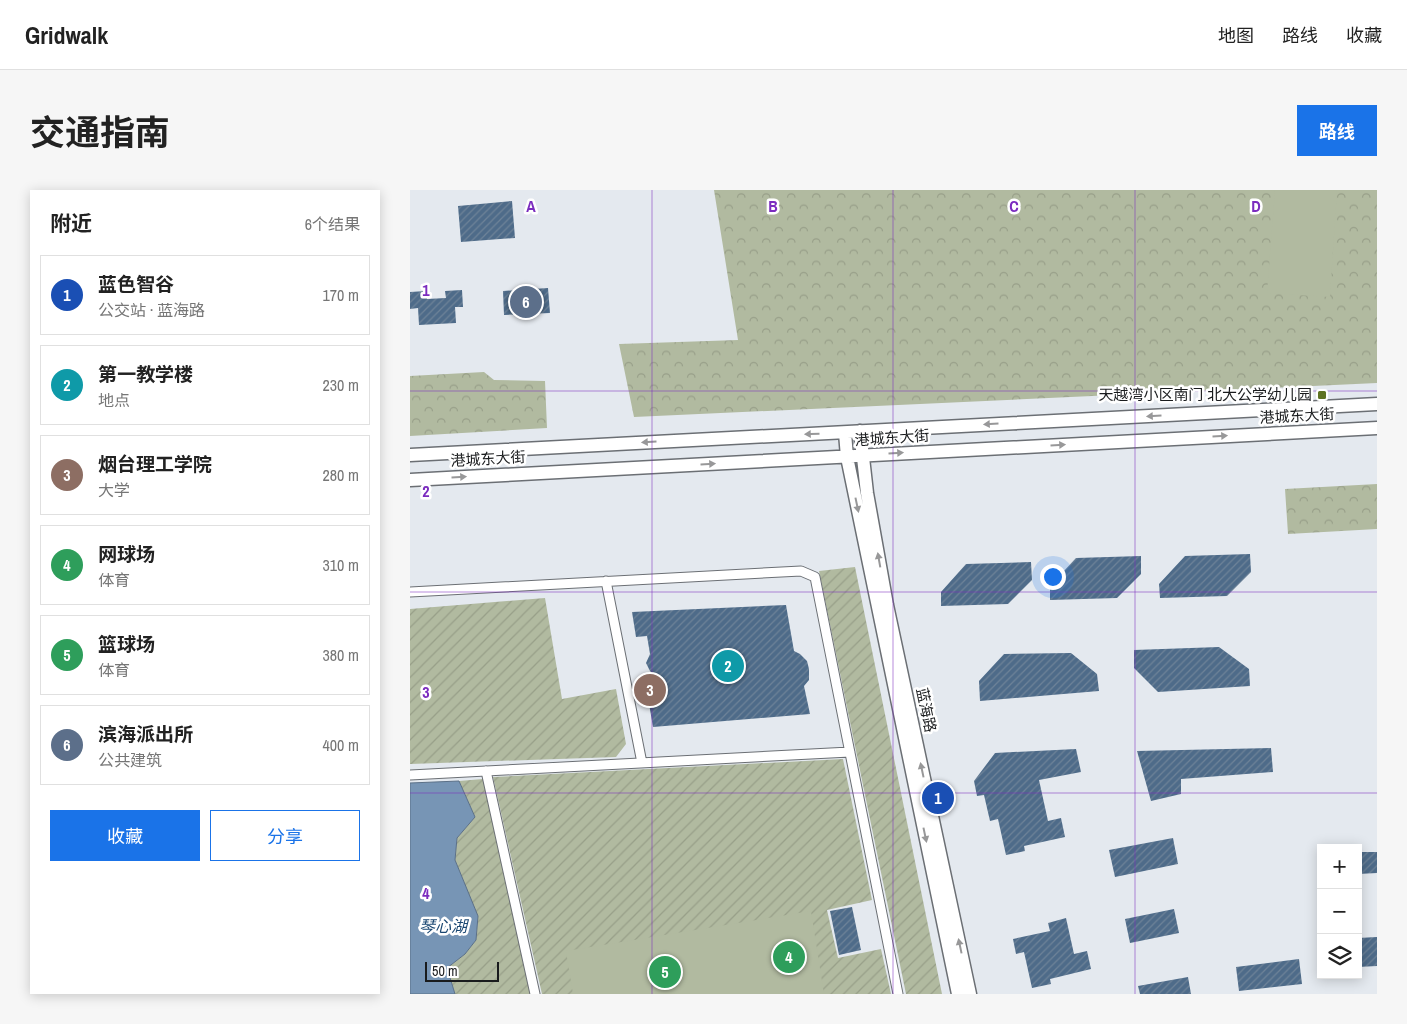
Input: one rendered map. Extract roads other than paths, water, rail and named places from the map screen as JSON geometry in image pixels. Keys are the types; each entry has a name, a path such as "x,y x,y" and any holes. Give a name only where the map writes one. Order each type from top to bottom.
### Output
{"main road":[{"name":"港城东大街","path":"410,454 1377,404"},
{"name":"港城东大街","path":"410,480 1377,428"},
{"name":"蓝海路","path":"860,431 867,493 887,604 970,994"},
{"name":"蓝海路","path":"845,433 847,457 958,994"}],"street":[{"path":"410,592 801,571 815,578 898,994"},
{"path":"606,581 642,763"},
{"path":"410,775 850,752"},
{"path":"486,771 535,994"}],"water":[{"name":"琴心湖","path":"459,781 475,817 457,838 455,860 478,916 476,940 465,954 447,968 455,994 410,994 410,783"}],"place":[{"name":"滨海派出所","path":"526,302"},
{"name":"天越湾小区南门 北大公学幼儿园","path":"1322,395"},
{"name":"第一教学楼","path":"728,666"},
{"name":"烟台理工学院","path":"650,690"},
{"name":"蓝色智谷","path":"938,798"},
{"name":"网球场","path":"789,957"},
{"name":"篮球场","path":"665,972"}]}
